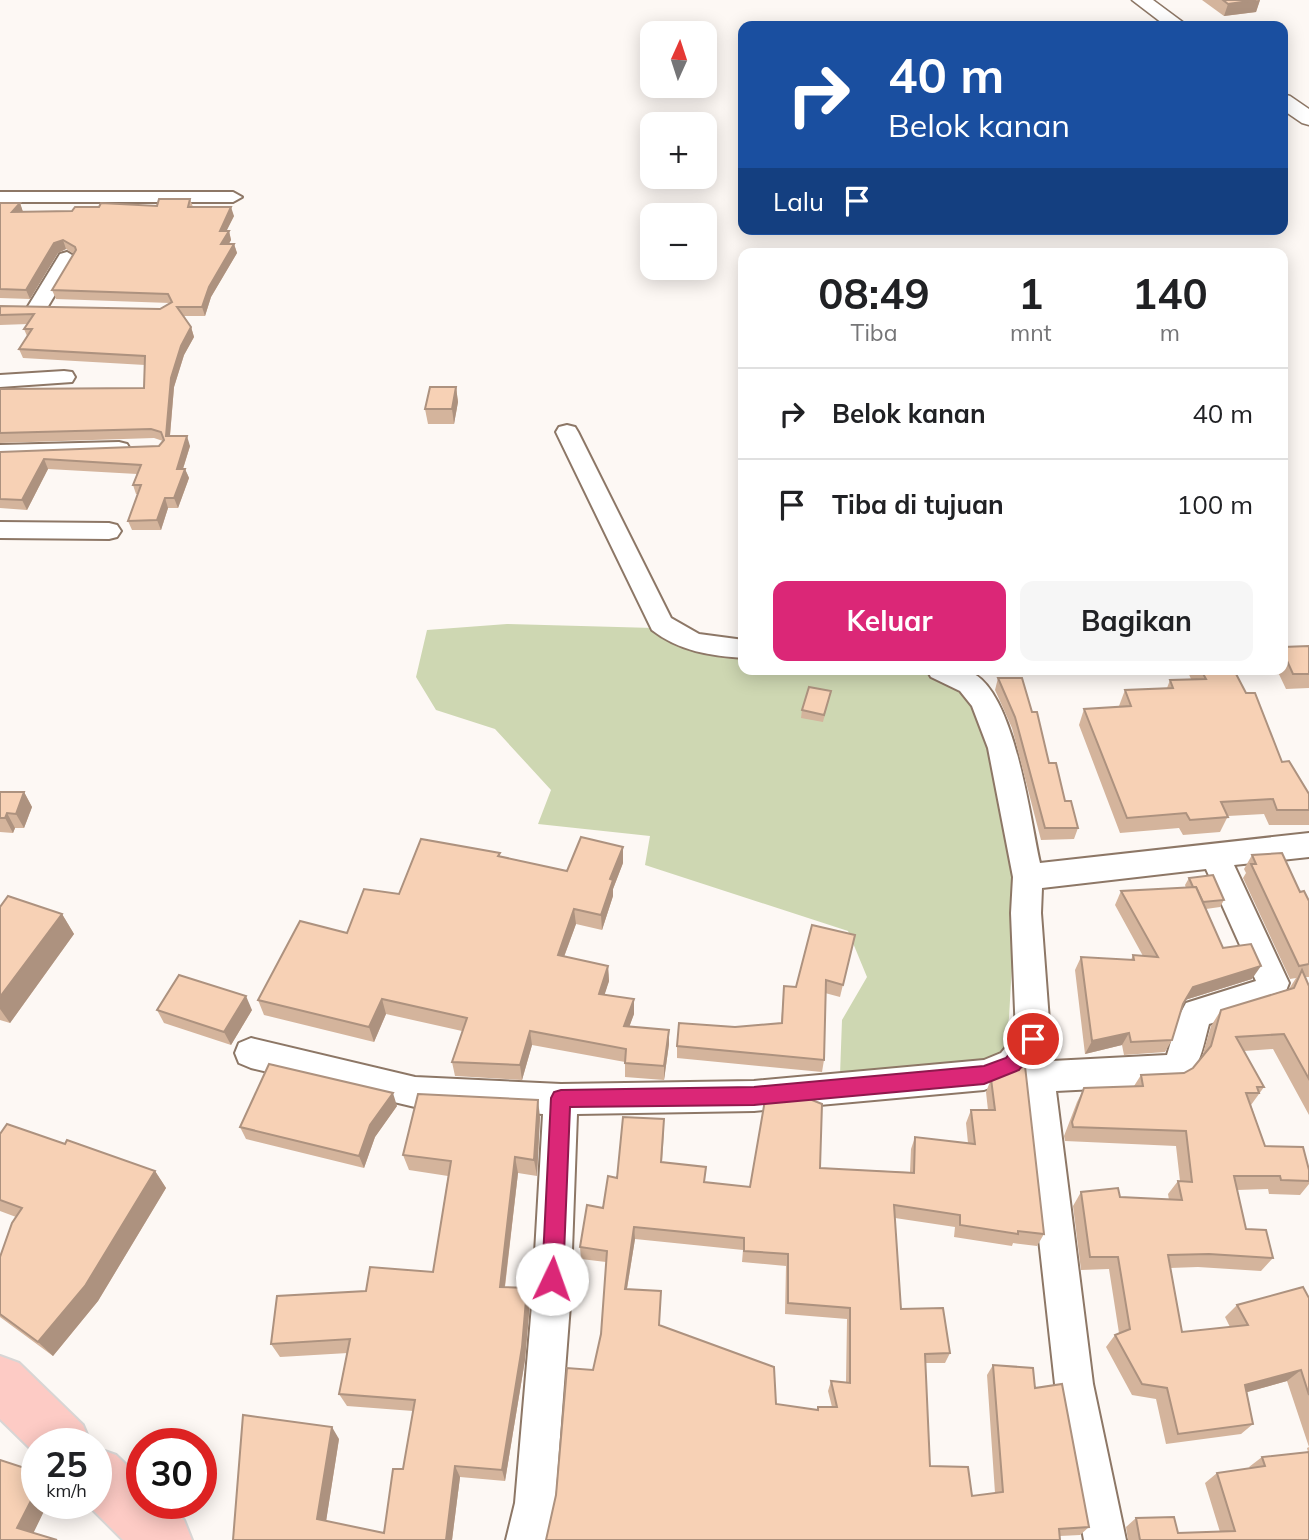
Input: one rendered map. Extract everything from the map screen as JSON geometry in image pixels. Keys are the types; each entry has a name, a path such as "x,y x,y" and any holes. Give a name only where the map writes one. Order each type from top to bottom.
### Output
{"main road":[{"path":"0,1382 47,1428"},
{"path":"112,1490 164,1540"}],"street":[{"path":"1141,0 1171,21"},
{"path":"1288,103 1309,118"},
{"path":"0,197 233,197"},
{"path":"37,308 67,258"},
{"path":"12,307 62,309"},
{"path":"0,381 64,377"},
{"path":"567,432 661,624 680,636 700,643 738,648"},
{"path":"0,452 141,449"},
{"path":"0,530 109,531"},
{"path":"951,675 967,682 985,706 1001,750 1028,877 1026,913 1037,1077 1074,1384 1105,1540"},
{"path":"1028,877 1216,858 1309,845"},
{"path":"1037,1077 1174,1070 1181,1064 1197,1013 1271,992 1273,983 1216,858"},
{"path":"251,1053 415,1092 561,1098 754,1096 984,1075 1013,1064 1033,1039"},
{"path":"527,1540 535,1503 551,1305 561,1098"}],"green space":[{"path":"507,624 654,628 702,654 738,657 738,675 938,675 980,704 1017,875 1009,1018 1003,1052 981,1065 840,1075 842,1020 867,977 848,931 645,865 650,836 538,824 551,790 495,729 436,710 416,677 427,630"}],"building":[{"path":"1223,0 1256,0 1228,4"},
{"path":"159,199 190,199 188,207 231,207 220,231 229,231 221,244 234,244 209,287 202,307 177,307 191,327 181,346 171,378 166,436 187,436 177,469 185,469 174,498 165,498 157,520 128,521 141,485 133,485 141,465 44,459 22,500 0,499 0,452 159,446 164,440 161,432 151,429 0,433 0,389 144,388 145,356 19,349 32,329 24,329 34,314 0,315 0,306 160,309 172,302 168,294 52,290 76,250 63,240 54,243 26,290 0,289 0,203 20,203 12,212 72,211 75,207 99,207 101,203 157,206"},
{"path":"430,387 456,387 452,409 425,409"},
{"path":"1309,646 1309,674 1293,674 1288,663 1288,647"},
{"path":"1204,675 1237,675 1246,693 1255,693 1282,762 1289,761 1309,794 1309,810 1277,810 1273,799 1221,802 1228,817 1190,820 1186,813 1127,818 1084,709 1131,706 1125,690 1173,688 1170,680 1206,679"},
{"path":"998,678 1022,678 1032,712 1037,712 1049,763 1056,763 1065,801 1071,801 1078,828 1045,828 1015,717"},
{"path":"809,687 831,691 824,715 802,710"},
{"path":"0,792 24,792 16,814 7,813 5,818 0,818"},
{"path":"581,837 623,847 610,879 613,880 601,915 574,909 558,955 608,966 599,994 634,999 624,1026 669,1030 664,1066 625,1063 626,1049 530,1031 520,1065 452,1062 467,1018 382,999 369,1027 258,1000 300,921 347,933 364,889 399,894 421,839 500,853 498,856 567,871"},
{"path":"1282,853 1300,892 1304,891 1309,901 1309,964 1299,966 1251,864 1256,864 1252,855"},
{"path":"1213,875 1224,900 1203,902 1189,878"},
{"path":"1196,887 1223,948 1251,944 1261,966 1193,987 1183,1004 1172,1040 1131,1042 1129,1033 1092,1041 1081,957 1134,960 1133,955 1158,957 1121,891"},
{"path":"8,896 62,914 0,997 0,907"},
{"path":"812,925 855,935 843,985 826,980 824,1060 677,1046 679,1023 735,1027 782,1023 784,986 796,987"},
{"path":"1302,970 1309,986 1309,1079 1284,1034 1236,1037 1264,1087 1257,1087 1259,1093 1246,1093 1265,1146 1303,1147 1309,1170 1309,1181 1281,1180 1280,1176 1234,1176 1246,1229 1266,1230 1273,1258 1209,1254 1168,1255 1182,1332 1248,1325 1237,1305 1303,1287 1309,1298 1309,1395 1301,1370 1245,1385 1253,1424 1178,1434 1167,1388 1142,1384 1115,1335 1130,1329 1118,1257 1090,1257 1081,1192 1118,1188 1120,1197 1182,1200 1178,1181 1192,1182 1186,1131 1073,1127 1072,1122 1084,1088 1143,1086 1141,1075 1184,1073 1193,1068 1211,1046 1221,1010 1294,988"},
{"path":"179,975 246,996 224,1032 157,1010"},
{"path":"269,1064 393,1093 370,1125 359,1156 240,1127"},
{"path":"1025,1066 1044,1234 1018,1231 1018,1234 960,1225 960,1215 894,1205 901,1309 943,1308 950,1353 925,1354 930,1466 968,1467 972,1496 1003,1492 993,1365 1033,1368 1035,1388 1062,1384 1089,1527 1059,1529 1060,1540 546,1540 556,1495 567,1368 593,1370 601,1334 607,1251 580,1247 587,1205 603,1208 608,1176 617,1178 623,1117 664,1119 661,1162 706,1167 704,1182 750,1187 765,1100 802,1096 822,1104 820,1168 914,1173 915,1137 975,1144 971,1110 995,1110 991,1079","holes":["634,1227 744,1238 744,1251 788,1254 788,1303 850,1308 850,1383 831,1381 837,1407 818,1407 818,1410 776,1404 774,1367 659,1325 661,1291 625,1289"]},
{"path":"418,1094 538,1100 534,1160 515,1157 500,1287 527,1288 522,1347 502,1470 455,1466 446,1540 233,1540 243,1415 332,1427 317,1519 384,1533 393,1469 403,1469 415,1400 339,1394 350,1339 271,1344 277,1296 366,1291 370,1267 433,1272 451,1161 403,1155"},
{"path":"7,1124 65,1144 67,1140 155,1171 85,1286 38,1342 0,1314 0,1257 12,1223 22,1208 0,1200 0,1134"},
{"path":"1309,1452 1309,1540 1140,1540 1136,1518 1174,1517 1178,1533 1235,1531 1217,1473 1265,1466 1262,1457"},
{"path":"0,1460 21,1467 22,1519 17,1528 57,1540 0,1540"}],"route":[{"path":"552,1279 561,1098 754,1096 984,1075 1013,1064 1033,1039"}]}
